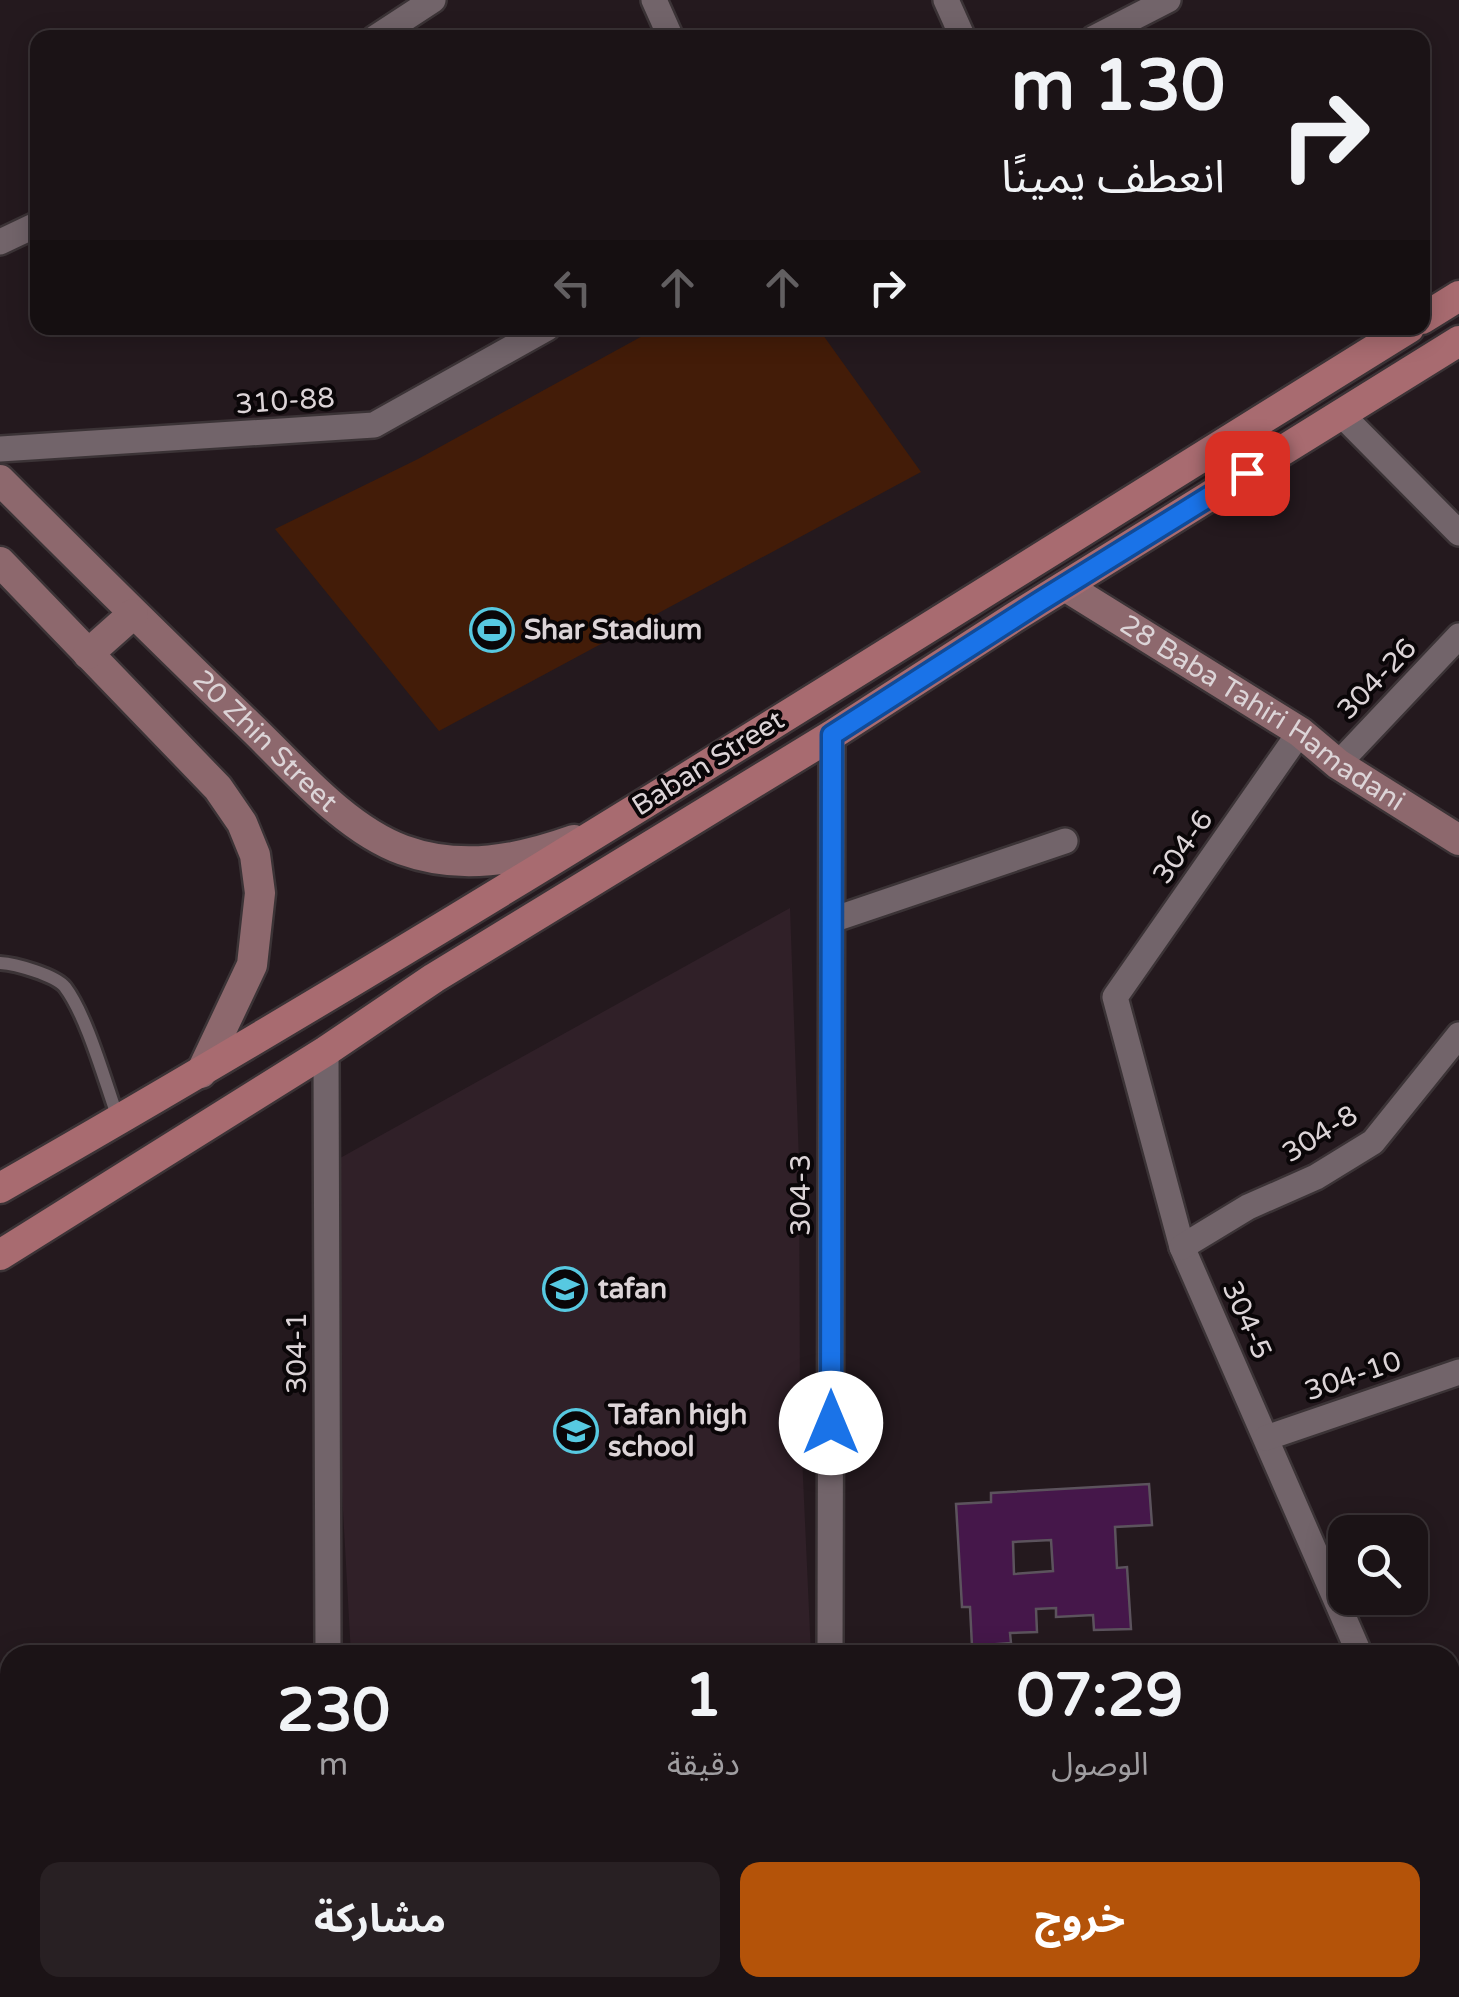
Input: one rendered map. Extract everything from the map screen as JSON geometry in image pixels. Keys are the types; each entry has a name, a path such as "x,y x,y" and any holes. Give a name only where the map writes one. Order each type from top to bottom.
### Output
{"main road":[{"path":"1430,314 1459,296"},
{"name":"Baban Street","path":"0,1188 201,1073 596,832 1398,335"},
{"path":"0,1254 326,1051 434,978 832,735 1459,341"},
{"path":"1293,400 1314,432"},
{"name":"20 Zhin Street","path":"0,480 133,614 355,824 402,850 455,862 482,862 546,850 596,832"},
{"path":"0,562 218,788 242,823 256,855 260,893 252,965 201,1073"},
{"name":"28 Baba Tahiri Hamadani","path":"1065,586 1300,732 1338,764 1459,840"},
{"path":"88,654 133,614"}],"street":[{"path":"387,30 433,0"},
{"path":"654,0 667,30"},
{"path":"946,0 960,30"},
{"path":"1110,30 1168,0"},
{"path":"0,242 30,228"},
{"name":"310-88","path":"0,449 374,426 536,335"},
{"path":"1341,414 1459,533"},
{"name":"304-26","path":"1338,764 1459,636"},
{"name":"304-6","path":"1115,997 1300,732"},
{"name":"304-3","path":"830,1645 832,735"},
{"path":"832,920 1065,841"},
{"name":"304-5","path":"1115,997 1182,1248 1356,1645"},
{"name":"304-8","path":"1182,1248 1248,1207 1316,1177 1372,1142 1459,1035"},
{"name":"304-1","path":"326,1051 328,1645"},
{"name":"304-10","path":"1266,1438 1459,1372"}],"lane":[{"path":"0,963 17,964 63,984 82,1019 118,1120"}],"shaded area":[{"name":"Shar Stadium","path":"644,335 823,335 921,472 439,731 275,529 418,459"},
{"name":"tafan","path":"790,908 799,1162 800,1411 811,1645 350,1645 324,1167"}],"building":[{"path":"1149,1484 1152,1525 1115,1527 1117,1568 1127,1567 1131,1629 1094,1630 1093,1615 1056,1617 1056,1608 1036,1609 1037,1632 1010,1633 1011,1643 972,1645 970,1607 962,1607 956,1504 991,1502 991,1493","holes":["1051,1540 1053,1571 1014,1574 1013,1542"]}],"place":[{"name":"Shar Stadium","path":"492,630"},
{"name":"tafan","path":"565,1289"},
{"name":"Tafan high school","path":"576,1431"}],"route":[{"path":"831,1423 832,735 1247,473"}]}
